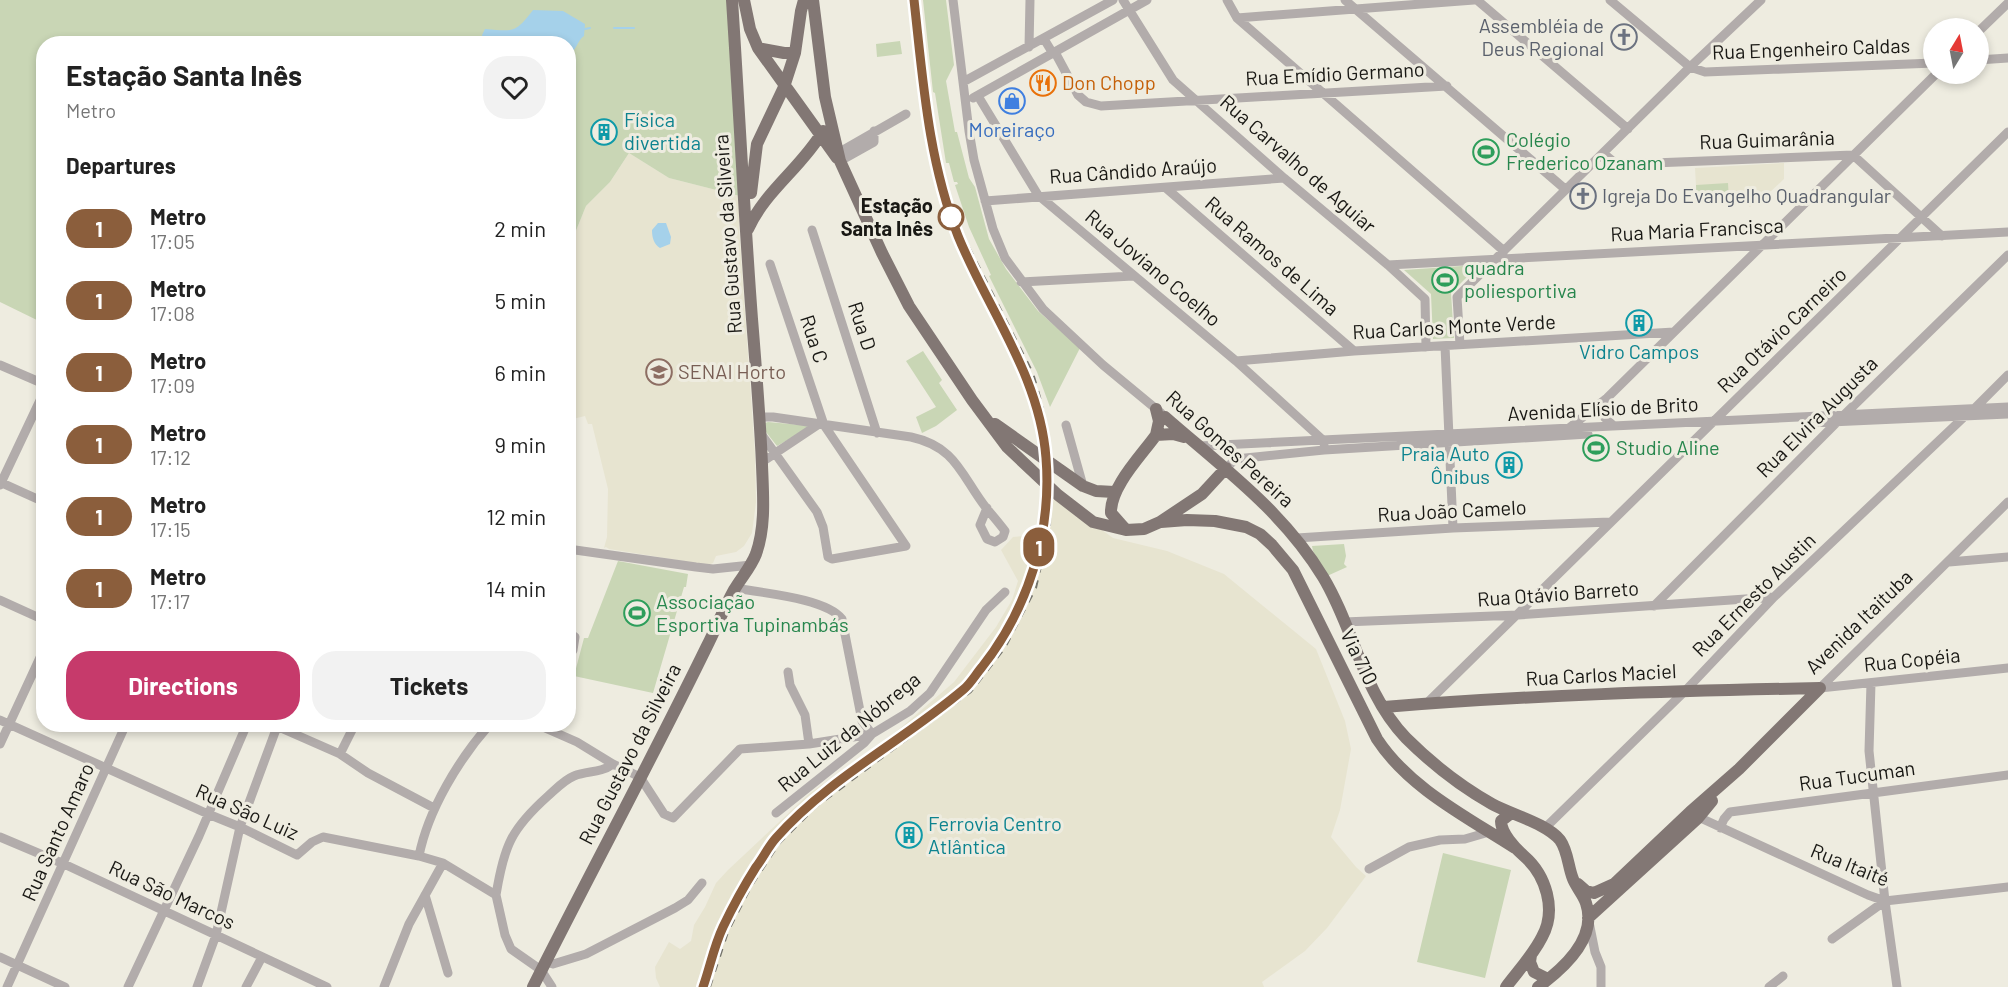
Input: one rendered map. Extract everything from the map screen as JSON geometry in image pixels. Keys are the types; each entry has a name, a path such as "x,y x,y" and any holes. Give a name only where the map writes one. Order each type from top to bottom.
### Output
{"main road":[{"name":"Rua Gustavo da Silveira","path":"533,987 670,723 735,588 751,565 756,553 763,511 762,435 732,0"},
{"path":"744,0 750,29 758,48 820,136 839,157"},
{"path":"747,233 757,144 784,87 795,53 804,0"},
{"path":"813,0 825,97 839,157 882,253 909,306 986,419 1008,447 1058,495 1093,522 1126,530 1144,529 1160,522 1202,494 1226,468"},
{"path":"758,48 795,53"},
{"path":"747,233 756,212 808,152 829,120"},
{"path":"808,152 821,152 839,157"},
{"path":"1126,530 1111,513 1114,492 1156,435 1160,413"},
{"name":"Rua Gomes Pereira","path":"1160,413 1245,483 1297,538 1324,579 1362,666 1396,726 1430,760 1488,802 1545,828 1560,841 1573,879 1586,902 1588,918"},
{"path":"986,419 1083,486 1096,492 1114,492"},
{"path":"1156,435 1173,434 1188,438"},
{"name":"Via 710","path":"1160,522 1215,521 1246,527 1260,534 1272,545 1293,570 1377,739 1389,757 1419,784 1515,848"},
{"name":"Rua Carlos Maciel","path":"1384,707 1685,691 1820,688"},
{"name":"Avenida Itaituba","path":"1588,918 1820,688"},
{"path":"1506,987 1531,955 1543,935 1549,912 1546,888 1540,875 1515,848 1501,826 1502,821 1510,814"},
{"name":"Avenida Itaituba","path":"1573,879 1586,891 1594,893 1602,891 1614,884 1694,815"},
{"path":"1531,955 1530,962 1534,972 1543,983 1577,951 1584,939 1588,918"}],"street":[{"name":"Rua Gomes Pereira","path":"953,0 974,160 1002,251 1021,282 1051,317 1160,413"},
{"path":"1029,47 1030,0"},
{"path":"963,82 1113,0"},
{"name":"Rua Carvalho de Aguiar","path":"1123,0 1173,80 1284,178 1388,265 1425,300 1426,347"},
{"path":"966,103 1147,0"},
{"path":"1227,0 1237,18 1504,251"},
{"path":"1345,0 1565,189"},
{"path":"1237,18 1475,0 1628,129"},
{"path":"1610,0 1690,67"},
{"path":"1744,0 1753,8"},
{"path":"1460,345 1457,297 1761,0"},
{"path":"1989,21 2008,3"},
{"name":"Rua Emídio Germano","path":"1044,39 1057,56 1078,95 1086,102 1101,106 1447,86"},
{"path":"1989,59 2008,58"},
{"name":"Rua Engenheiro Caldas","path":"1690,67 1705,72 1723,72 1923,63"},
{"path":"1576,430 1926,84"},
{"name":"Rua Joviano Coelho","path":"978,96 1038,195 1236,361 1324,446"},
{"path":"839,157 874,142 874,131 906,114"},
{"name":"Rua Otávio Carneiro","path":"1427,703 2008,132"},
{"name":"Rua Guimarânia","path":"1603,153 1615,163 1628,164 1853,155 1942,236"},
{"name":"Rua Cândido Araújo","path":"985,201 1038,195 1166,188 1284,178"},
{"name":"Rua Ramos de Lima","path":"1166,188 1354,351"},
{"name":"Rua D","path":"812,230 878,433"},
{"name":"Rua Maria Francisca","path":"1388,265 2008,232"},
{"name":"Rua Elvira Augusta","path":"1654,606 1841,418 2008,255"},
{"name":"Rua C","path":"770,264 822,425 906,546 832,559 828,557 823,527 817,512 776,453"},
{"path":"1021,282 1133,276"},
{"name":"Rua Carlos Monte Verde","path":"1236,361 1354,351 1674,332"},
{"path":"1445,346 1453,528"},
{"path":"0,365 36,381"},
{"path":"1975,408 2008,375"},
{"path":"1605,403 1605,418 1614,426"},
{"name":"Avenida Elísio de Brito","path":"1199,446 1324,446 2008,407"},
{"path":"36,409 0,483 36,499"},
{"name":"Avenida Elísio de Brito","path":"1841,418 2008,414"},
{"name":"Rua Ernesto Austin","path":"1545,828 1685,691 1774,597 1965,416"},
{"path":"760,417 911,437 933,443 960,467 987,508"},
{"path":"762,462 822,425"},
{"path":"1066,425 1083,486"},
{"name":"Avenida Elísio de Brito","path":"1576,430 1614,426 1711,425"},
{"path":"762,435 776,453"},
{"name":"Avenida Elísio de Brito","path":"1226,468 1236,459 1324,446"},
{"name":"Avenida Itaituba","path":"1820,688 2008,503"},
{"name":"Rua João Camelo","path":"1297,538 1453,528 1610,522"},
{"path":"576,550 705,568 751,565"},
{"path":"1949,562 2008,557"},
{"path":"554,732 640,777 664,814 673,818 737,750 809,744 872,734 862,721 842,619 837,613 815,603 735,588"},
{"name":"Rua Luiz da Nóbrega","path":"776,813 864,743 872,734 910,711 930,693 986,610 1005,592"},
{"name":"Rua Otávio Barreto","path":"1344,622 1518,615 1774,597"},
{"path":"0,600 36,616"},
{"path":"0,744 4,722 36,663"},
{"name":"Rua Copéia","path":"1820,688 2008,668"},
{"path":"788,672 790,685 806,715 809,744"},
{"path":"1871,683 1869,752 1898,987"},
{"name":"Rua São Luiz","path":"4,722 240,827 297,855 312,842 323,837 419,856 443,863 496,895"},
{"name":"Rua Santo Amaro","path":"7,987 123,732"},
{"path":"128,987 244,732"},
{"path":"197,987 216,935 240,827 274,732"},
{"path":"291,732 340,754 434,808"},
{"path":"340,754 351,732"},
{"path":"419,856 434,808 465,757 484,732"},
{"path":"613,764 602,771 574,776 563,783 514,831 500,871 496,895 505,935 512,949 544,966 586,954 675,908 688,900 702,883"},
{"name":"Rua Tucuman","path":"1720,828 1730,812 2008,776"},
{"name":"Rua Itaité","path":"1694,815 1868,896 1886,901 2008,887"},
{"path":"1471,820 1476,827 1473,836"},
{"path":"1369,869 1409,847 1440,840 1465,839 1489,832"},
{"name":"Rua São Marcos","path":"0,837 64,864 327,987"},
{"path":"384,987 409,924 443,863"},
{"path":"425,896 448,973"},
{"path":"1832,939 1886,901"},
{"path":"1588,918 1602,974 1601,987"},
{"path":"1577,951 1590,954 1598,962"},
{"path":"0,957 65,987"},
{"path":"246,987 262,957"},
{"path":"544,966 552,987"},
{"path":"1768,987 1783,976"}],"shaded area":[{"name":"SENAI Horto","path":"629,153 669,178 740,196 739,227 755,454 756,502 752,533 744,546 736,552 716,556 713,563 708,565 604,548 607,537 608,489 592,424 588,424 585,416 576,418 576,231 586,206 610,182"},
{"path":"1784,163 1784,179 1767,195 1764,192 1750,207 1742,200 1697,204 1695,168"},
{"path":"1044,493 1056,496 1113,538 1167,551 1224,574 1316,649 1345,721 1351,749 1340,810 1331,837 1366,876 1327,928 1305,951 1262,982 1264,987 660,987 655,967 669,942 680,949 691,941 694,925 716,883 728,870 809,794 897,731 954,682 996,627 1012,600 1018,581 1001,550 1013,537 1041,534 1044,523"}],"green space":[{"path":"0,0 727,0 740,196 669,178 629,153 610,182 586,206 576,231 576,36 36,36 36,320 0,302"},
{"path":"923,0 946,0 954,65 946,81 955,132 957,132 969,178 975,187 989,239 1006,269 1038,311 1080,348 1050,407 1037,372 989,276 991,275 969,227 955,185 958,184 954,182 949,163 946,163 933,92"},
{"path":"900,41 902,54 877,57 876,44"},
{"path":"1728,183 1729,201 1697,204 1696,185"},
{"path":"1476,265 1451,293 1454,338 1433,339 1431,294 1404,270"},
{"path":"923,351 942,380 939,383 957,410 936,426 922,433 916,417 936,407 906,361"},
{"path":"765,423 812,426 777,446 766,432"},
{"path":"1344,544 1346,556 1344,564 1347,567 1327,576 1312,546"},
{"name":"Associação Esportiva Tupinambás","path":"618,561 688,574 653,693 576,676 584,638 588,638"},
{"path":"1443,853 1511,870 1485,978 1417,962"}],"water":[{"path":"533,10 563,11 585,24 584,36 576,47 576,36 482,36 485,29 508,30 522,23"},
{"path":"658,223 666,223 671,237 670,244 660,248 655,243 652,233"}],"waterway":[{"path":"585,29 590,28"},
{"path":"614,28 634,28"}],"railway":[{"path":"710,987 728,932 751,887 779,844 816,807 971,692 1005,648 1036,588 1050,527 1051,458 1042,404 1033,373 964,237 940,163 919,0"}],"metro line":[{"name":"1","path":"703,987 722,929 746,884 774,840 812,802 966,687 1000,645 1030,586 1044,526 1047,492 1046,458 1036,406 1026,375 959,238 945,201 935,164 925,107 914,0"}],"place":[{"name":"Assembléia de Deus Regional","path":"1624,37"},
{"name":"Don Chopp","path":"1043,83"},
{"name":"Moreiraço","path":"1012,101"},
{"name":"Física divertida","path":"604,132"},
{"name":"Colégio Frederico Ozanam","path":"1486,152"},
{"name":"Igreja Do Evangelho Quadrangular","path":"1583,196"},
{"name":"Estação Santa Inês","path":"951,217"},
{"name":"quadra poliesportiva","path":"1445,280"},
{"name":"Vidro Campos","path":"1639,323"},
{"name":"SENAI Horto","path":"659,372"},
{"name":"Studio Aline","path":"1596,448"},
{"name":"Praia Auto Ônibus","path":"1509,465"},
{"name":"Associação Esportiva Tupinambás","path":"637,613"},
{"name":"Ferrovia Centro Atlântica","path":"909,835"}]}
